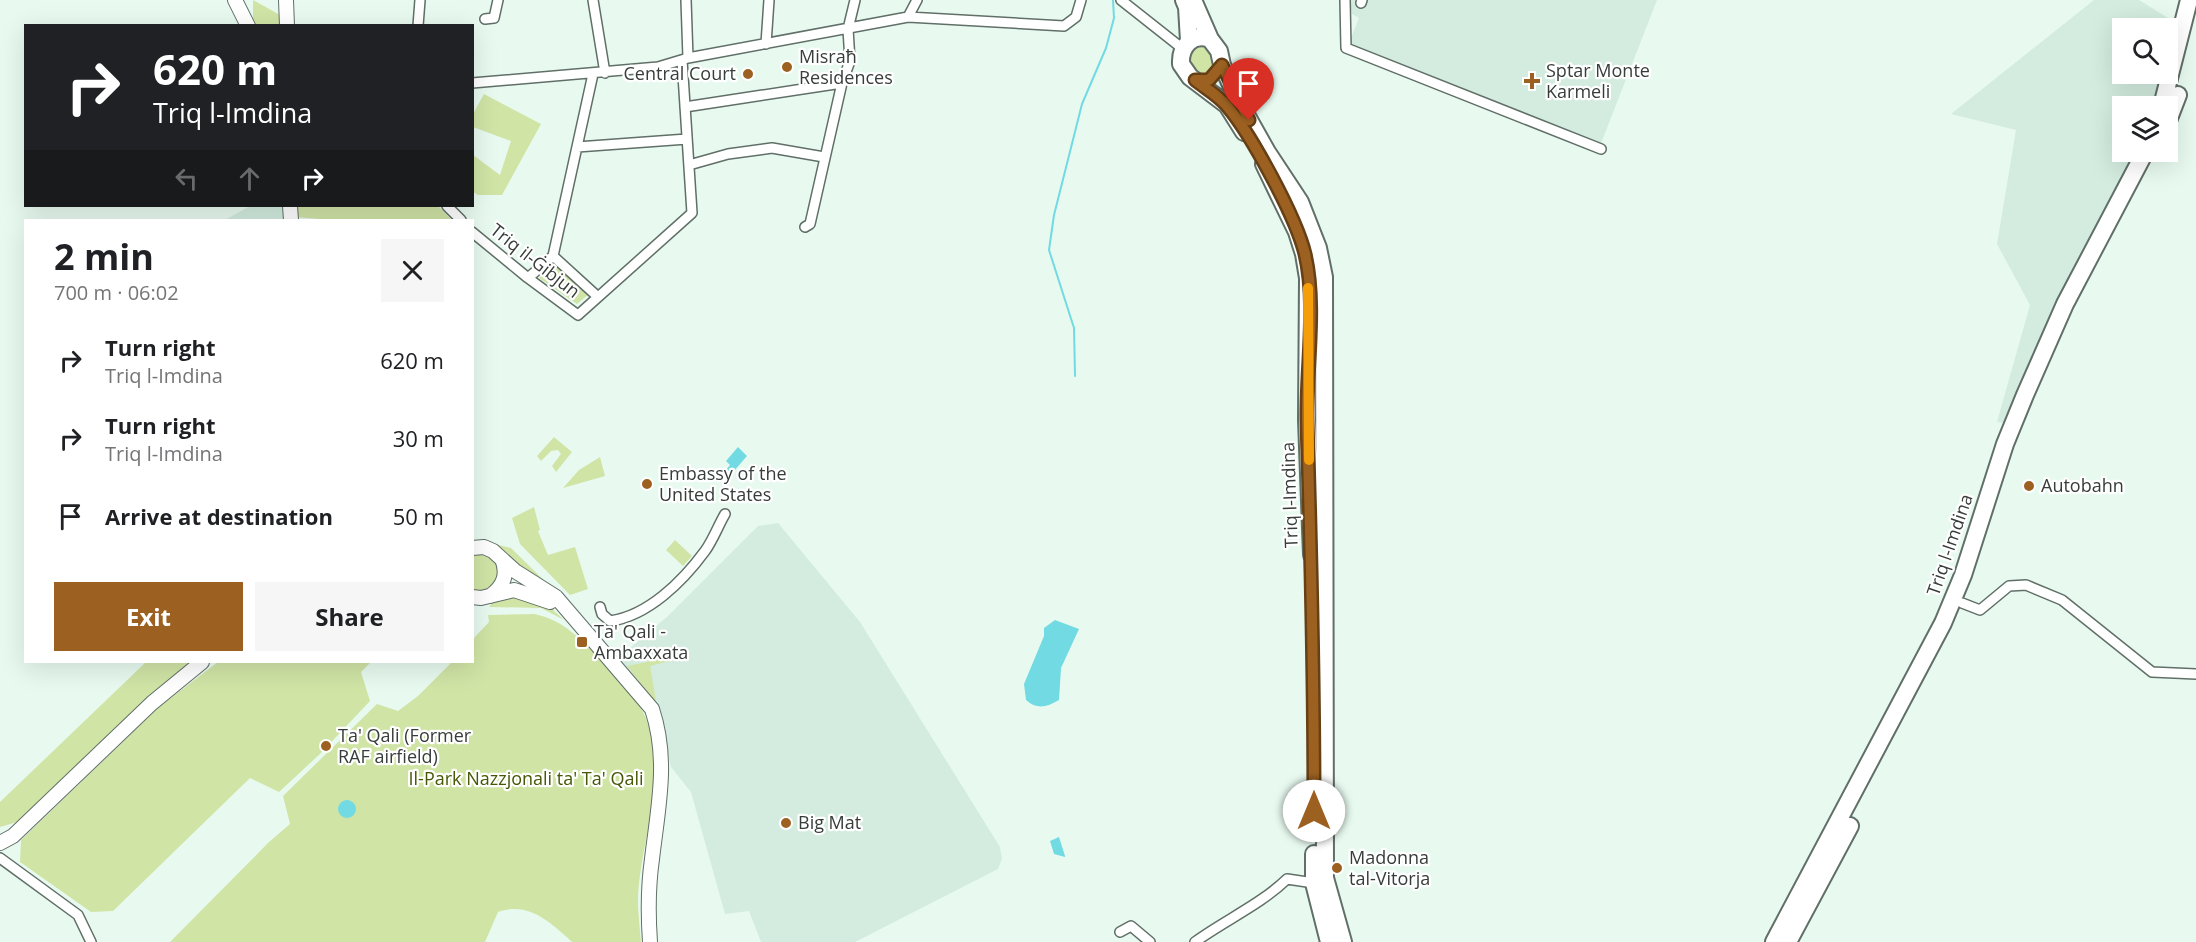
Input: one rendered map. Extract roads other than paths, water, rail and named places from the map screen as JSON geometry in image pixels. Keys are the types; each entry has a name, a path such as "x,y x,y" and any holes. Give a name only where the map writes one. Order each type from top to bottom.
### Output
{"highway":[{"name":"Triq l-Imdina","path":"1184,0 1187,7 1186,45 1181,64 1184,72 1227,105 1259,155 1297,232 1305,254 1308,278 1307,420 1314,652 1314,883 1329,942"},
{"name":"Triq l-Imdina","path":"1193,0 1210,39 1219,51 1222,65 1267,152 1300,202 1318,248 1324,277 1325,878 1344,942"},
{"path":"2165,96 2189,0"},
{"path":"2178,96 2196,18"},
{"path":"1186,45 1203,36 1210,39"},
{"path":"1195,80 1209,80 1222,65"},
{"name":"Triq l-Imdina","path":"1774,942 1943,623 1963,575 2005,444 2025,395 2065,304 2140,162"},
{"name":"Triq l-Imdina","path":"1788,942 1924,687 1962,603 2018,438 2075,308 2128,210 2150,162"}],"main road":[{"path":"235,0 244,13"},
{"path":"286,0 287,24"},
{"path":"474,548 484,547 501,557 515,571 556,597 652,709 659,730 662,785 650,882 650,942"},
{"path":"490,596 503,583 505,575 501,557"},
{"path":"474,597 490,596 514,590 528,592 570,614"},
{"path":"0,843 13,836 153,703 201,663"}],"street":[{"path":"418,24 420,0"},
{"path":"485,19 494,18 498,0"},
{"path":"593,0 605,72"},
{"path":"554,256 598,297 692,213 685,107 686,0"},
{"path":"766,44 769,0"},
{"path":"805,226 810,224 842,83 850,62 848,29 855,0"},
{"path":"908,17 917,0"},
{"path":"474,83 658,67 685,59 908,17 1064,26 1076,17 1081,0"},
{"path":"1121,0 1186,45"},
{"path":"1345,0 1346,48 1601,149"},
{"path":"528,278 554,256 593,74"},
{"path":"685,107 842,83"},
{"path":"577,147 687,139"},
{"path":"689,165 728,154 772,148 824,157"},
{"path":"448,207 460,219"},
{"name":"Triq il-Ġibjun","path":"474,234 578,315 598,297"},
{"path":"600,607 602,614 610,621 639,613 669,590 706,550 725,514"},
{"path":"1962,603 1980,610 2008,586 2026,585 2062,600 2152,672 2196,674"},
{"path":"0,858 78,915 91,942"},
{"path":"1195,942 1224,921 1270,896 1287,879 1314,883"},
{"path":"1120,932 1131,926 1150,942"}],"water":[{"path":"738,447 747,456 727,479 722,475 730,465 726,461"},
{"path":"1055,620 1079,629 1061,668 1059,700 1046,706 1038,706 1026,700 1024,684 1044,636 1044,628"},
{"path":"347,800 353,803 356,809 353,815 347,818 341,815 338,809 341,803"},
{"path":"1059,837 1065,857 1054,854 1050,841"}],"waterway":[{"path":"1075,376 1074,328 1049,250 1054,215 1082,104 1106,48 1114,18 1113,0"}],"place":[{"name":"Misraħ Residences","path":"787,67"},
{"name":"Central Court","path":"748,74"},
{"name":"Sptar Monte Karmeli","path":"1532,81"},
{"name":"Embassy of the United States","path":"647,484"},
{"name":"Autobahn","path":"2029,486"},
{"name":"Ta' Qali - Ambaxxata","path":"582,642"},
{"name":"Ta' Qali (Former RAF airfield)","path":"326,746"},
{"name":"Big Mat","path":"786,823"},
{"name":"Madonna tal-Vitorja","path":"1337,868"}],"park label":[{"name":"Il-Park Nazzjonali ta' Ta' Qali","path":"526,779"}]}
